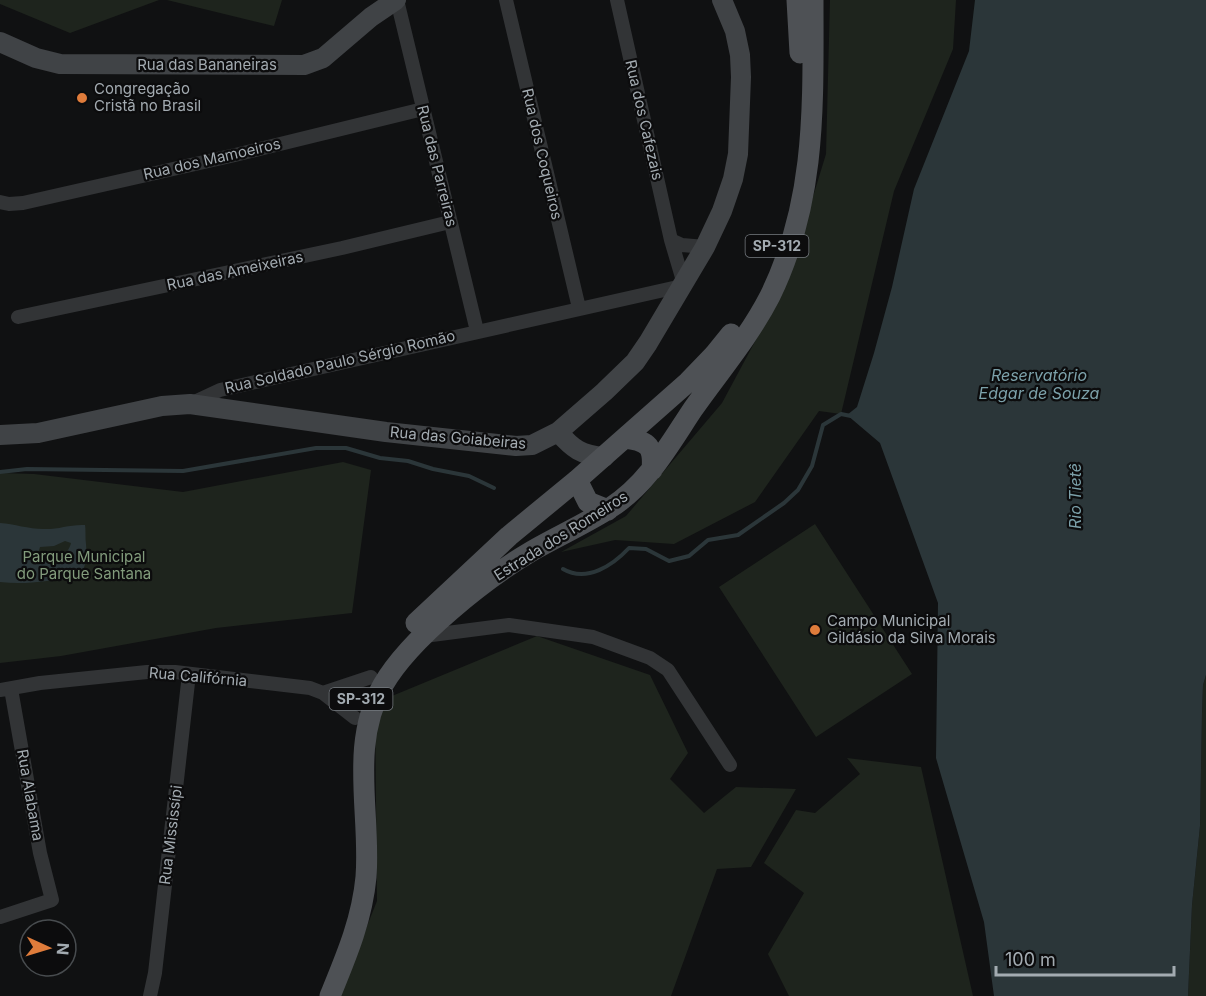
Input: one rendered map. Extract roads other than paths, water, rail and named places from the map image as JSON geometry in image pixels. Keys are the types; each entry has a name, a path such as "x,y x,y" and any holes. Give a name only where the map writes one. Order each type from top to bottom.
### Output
{"main road":[{"name":"Estrada dos Romeiros","path":"315,996 345,922 350,898 352,875 349,761 355,718 371,677 390,651 426,614 516,531 604,457 688,381 730,336 757,292 777,244 790,202 797,166 800,112 797,0"},
{"name":"Estrada dos Romeiros","path":"330,996 350,948 364,899 366,854 363,762 368,722 384,684 424,636 456,607 514,563 544,544 608,510 631,493 652,470 756,321 772,290 790,249 803,197 811,145 813,0"},
{"path":"625,438 643,441 648,445 652,451 652,470"},
{"path":"577,480 588,502 608,510"}],"street":[{"name":"Rua das Bananeiras","path":"0,42 36,58 60,64 304,65 323,58 371,17 396,0"},
{"name":"Rua das Parreiras","path":"396,0 477,331"},
{"name":"Rua dos Coqueiros","path":"506,0 579,308"},
{"name":"Rua dos Cafezais","path":"617,0 683,285"},
{"path":"671,240 682,245 705,247 722,211 733,179 740,129 740,55 735,31 722,0"},
{"name":"Rua dos Mamoeiros","path":"0,202 22,203 423,109"},
{"name":"Rua das Ameixeiras","path":"18,317 319,253 450,222"},
{"name":"Rua das Goiabeiras","path":"190,404 386,432 516,446 532,445 558,432 635,362 705,247"},
{"name":"Rua Soldado Paulo Sérgio Romão","path":"0,435 38,433 162,406 190,404 220,390 683,285"},
{"path":"220,390 232,410"},
{"path":"558,432 571,448 584,454 604,457"},
{"path":"571,448 577,480"},
{"path":"424,636 509,625 593,637 650,658 668,670 730,765"},
{"name":"Rua Califórnia","path":"6,690 40,683 147,672 189,674 310,688 323,693 355,718"},
{"name":"Rua Mississípi","path":"150,996 155,973 189,674"},
{"path":"323,693 371,677"},
{"name":"Rua Alabama","path":"0,917 52,900 6,690"}],"water":[{"name":"Reservatório Edgar de Souza","path":"975,0 1206,0 1206,675 1203,685 1200,826 1192,905 1188,996 994,996 984,922 936,758 938,603 880,443 847,415 857,407 874,353 892,287 914,189 969,51"},
{"path":"0,523 43,529 85,525 85,564 83,570 78,574 66,579 41,582 0,582","holes":["65,541 71,543 66,553 51,562 42,559 38,554 40,547 54,546"]}],"waterway":[{"path":"563,569 572,573 590,573 607,566 629,548 646,549 669,561 689,556 708,540 738,535 784,503 798,490 812,466 823,425 841,414 851,416"},
{"path":"0,472 27,469 183,471 316,448 346,448 380,458 408,461 469,476 494,488"}],"place":[{"name":"Congregação Cristã no Brasil","path":"82,98"},
{"name":"Campo Municipal Gildásio da Silva Morais","path":"815,630"}],"water label":[{"name":"Rio Tietê","path":"1075,496"}],"park label":[{"name":"Parque Municipal do Parque Santana","path":"84,566"}]}
